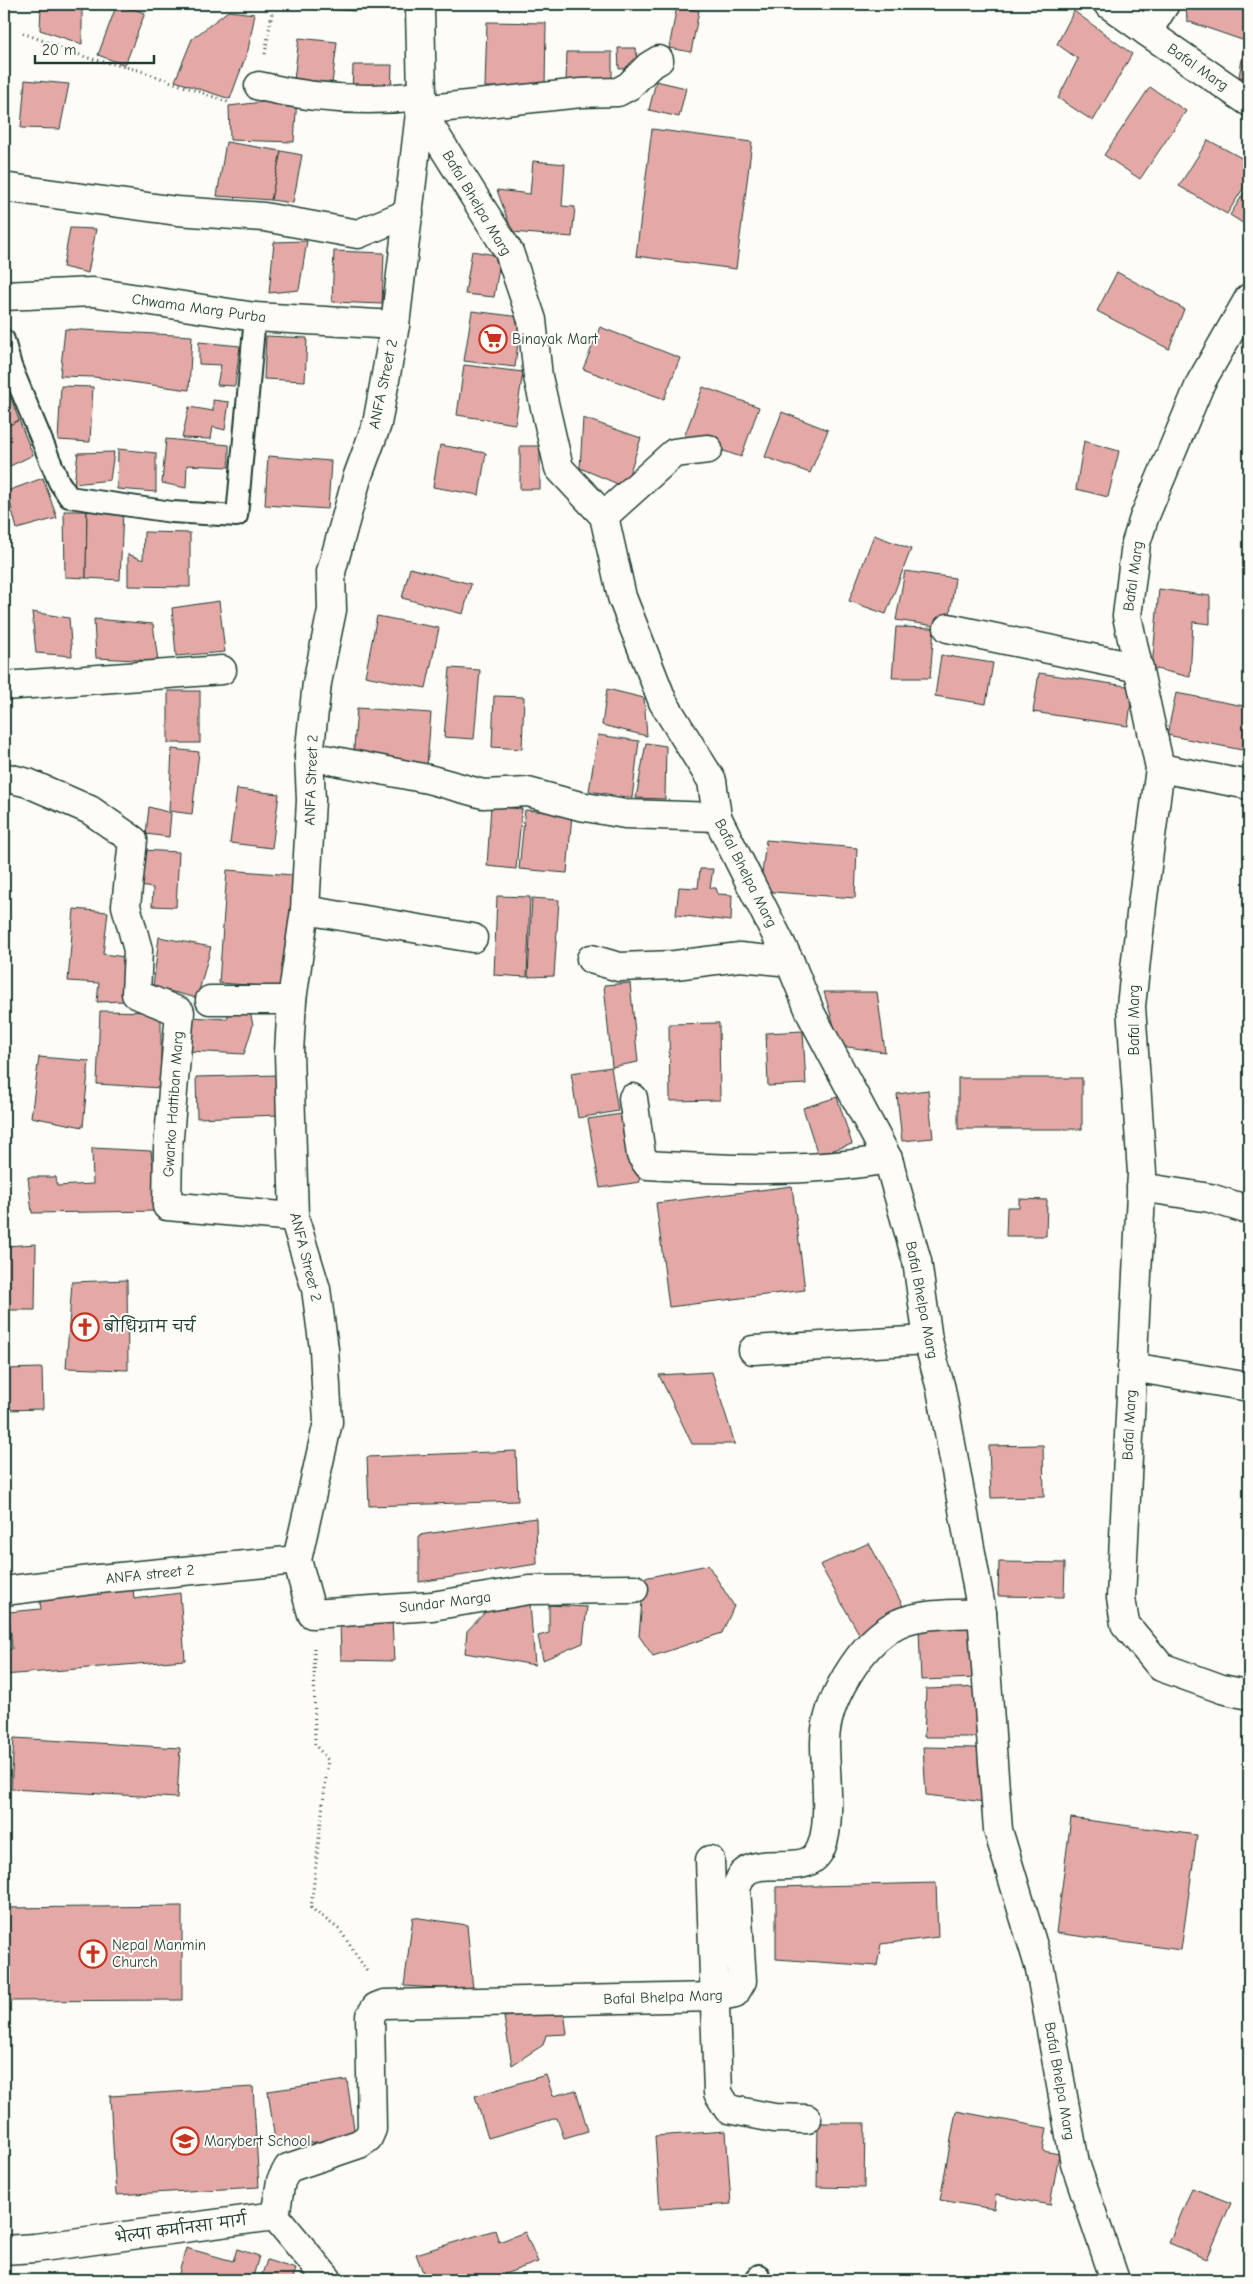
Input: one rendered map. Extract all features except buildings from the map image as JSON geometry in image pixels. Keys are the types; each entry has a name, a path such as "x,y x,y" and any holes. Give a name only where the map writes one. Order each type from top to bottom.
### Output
{"street":[{"name":"ANFA Street 2","path":"297,1560 328,1422 324,1349 316,1289 294,1217 289,1053 292,1000 304,910 311,800 309,756 317,683 332,610 332,572 357,478 377,424 395,325 421,103 420,10 418,4"},
{"name":"Bafal Marg","path":"1108,4 1249,102"},
{"path":"1147,32 1165,4"},
{"path":"259,86 297,96 421,103 511,102 581,93 618,92 629,86 649,66 659,60"},
{"name":"Bafal Bhelpa Marg","path":"421,103 509,252 532,320 538,377 559,468 604,516 622,597 663,702 712,781 717,817 790,962 811,1014 888,1159 917,1261 928,1340 941,1389 982,1613 998,1830 1040,1969 1076,2163 1115,2280"},
{"path":"10,188 177,211 264,217 358,234 409,213"},
{"name":"Chwama Marg Purba","path":"4,296 93,292 255,317 395,325"},
{"name":"Bafal Marg","path":"1249,298 1201,382 1141,526 1136,543 1127,616 1160,768 1131,1006 1141,1187 1120,1598 1125,1624 1161,1667 1222,1689 1249,1695"},
{"path":"604,516 674,453 708,449"},
{"path":"948,628 1139,668"},
{"path":"4,686 222,670"},
{"path":"309,756 428,779 483,794 528,792 580,806 625,814 717,817"},
{"path":"1160,768 1249,785"},
{"name":"Gwarko Hattiban Marg","path":"4,777 28,783 90,810 133,840 126,906 138,950 136,994 180,1012 168,1148 167,1206 294,1217"},
{"path":"304,910 472,938"},
{"path":"591,959 620,967 675,965 740,957 790,962"},
{"path":"210,1000 292,1000"},
{"path":"633,1098 641,1156 648,1165 710,1169 844,1167 888,1159"},
{"path":"1141,1187 1210,1198 1249,1210"},
{"path":"753,1350 928,1340"},
{"path":"1132,1366 1249,1387"},
{"path":"297,1560 312,1614"},
{"name":"ANFA street 2","path":"4,1591 99,1579 297,1560"},
{"name":"Sundar Marga","path":"312,1614 432,1606 529,1590 634,1589"},
{"name":"Bafal Bhelpa Marg","path":"384,2004 716,1997 735,1993 742,1981 736,1888 742,1875 752,1868 808,1862 814,1860 821,1848 827,1809 825,1741 836,1695 866,1648 897,1624 938,1614 982,1613"},
{"path":"710,1860 718,2093 728,2109 774,2118 807,2119"},
{"path":"328,2280 275,2216 281,2181 288,2168 359,2144 368,2138 372,2128 370,2016 376,2007 384,2004"},
{"name":"भेल्पा कर्मानसा मार्ग","path":"4,2250 35,2248 275,2216"}],"lane":[{"path":"4,340 11,366 59,482 69,497 172,512 237,516 255,317"}],"path":[{"path":"23,32 88,58 138,70 229,103 259,86 272,14"},
{"path":"312,1614 316,1668 315,1745 328,1760 311,1908 340,1930 362,1961 384,2004"}],"place":[{"name":"Binayak Mart","path":"493,339"},
{"name":"बोधिग्राम चर्च","path":"85,1327"},
{"name":"Nepal Manmin Church","path":"93,1954"},
{"name":"Marybert School","path":"185,2141"}]}
